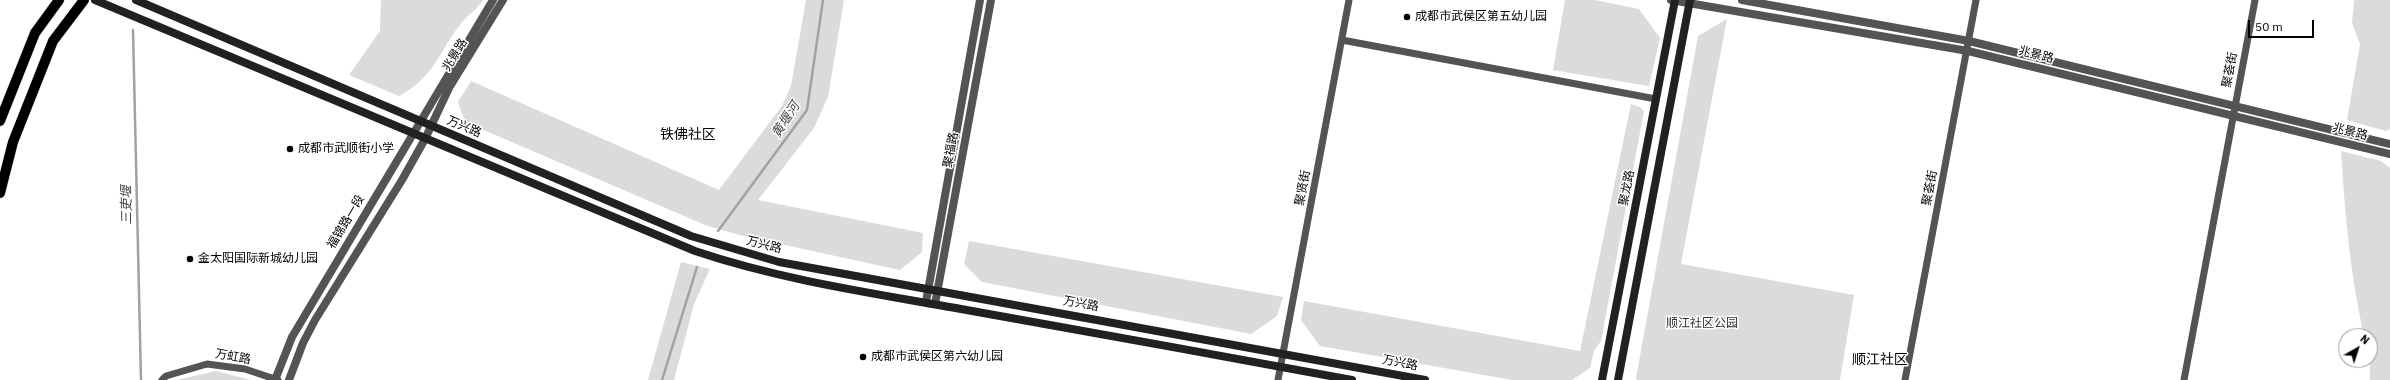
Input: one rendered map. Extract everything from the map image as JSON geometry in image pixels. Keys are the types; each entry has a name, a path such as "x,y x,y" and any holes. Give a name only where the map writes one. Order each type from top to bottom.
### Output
{"main road":[{"path":"0,121 35,32 60,0"},
{"path":"0,193 13,142 53,41 84,0"},
{"path":"95,0 695,251 756,270 1352,380"},
{"name":"万兴路","path":"136,0 705,240 779,262 1425,380"},
{"name":"聚龙路","path":"1602,380 1674,0"},
{"path":"1618,380 1690,2"}],"street":[{"name":"兆景路","path":"420,120 493,0"},
{"name":"兆景路","path":"430,125 449,88 504,0"},
{"path":"926,302 980,0"},
{"name":"聚福路","path":"935,304 991,0"},
{"name":"聚贤街","path":"1278,380 1349,0"},
{"name":"兆景路","path":"1674,0 1968,51 2390,154"},
{"name":"兆景路","path":"1742,0 1969,41 2390,144"},
{"name":"聚荟街","path":"1905,380 1968,51 1976,0"},
{"name":"聚荟街","path":"2184,380 2234,105 2255,0"},
{"path":"1342,40 1656,99"},
{"name":"福锦路一段","path":"276,380 292,337 420,120"},
{"name":"福锦路一段","path":"289,380 303,343 315,320 425,139 430,125"},
{"name":"万虹路","path":"162,380 166,376 207,364 245,369 276,380"}],"green space":[{"path":"381,0 483,0 479,6 462,22 428,72 411,89 399,96 349,75 380,31"},
{"path":"806,0 844,0 828,97 814,128 758,200 923,233 922,252 900,270 739,235 705,225 465,122 458,102 471,81 719,190 782,106 791,86"},
{"path":"1565,0 1595,0 1639,9 1660,38 1649,86 1553,70"},
{"path":"2354,0 2390,0 2390,129 2386,131 2347,120 2360,44 2352,23"},
{"name":"顺江社区公园","path":"1727,19 1681,264 1854,295 1840,380 1637,380 1636,378 1698,36"},
{"path":"1631,104 1640,107 1644,111 1601,341 1594,351 1590,368 1572,380 1512,380 1320,346 1301,320 1304,301 1580,351"},
{"path":"2341,151 2381,161 2390,168 2390,380 2370,380 2370,368 2378,368 2378,328 2362,328 2355,290 2346,221"},
{"path":"969,241 1283,297 1277,316 1251,334 982,282 964,264"},
{"path":"681,262 710,269 694,304 674,380 648,380"},
{"path":"216,371 251,380 177,380"}],"waterway":[{"name":"黄堰河","path":"718,231 807,110 823,0"},
{"name":"三吏堰","path":"133,30 141,380"},
{"name":"黄堰河","path":"662,380 697,267"}],"place":[{"name":"成都市武侯区第五幼儿园","path":"1407,17"},
{"name":"成都市武顺街小学","path":"290,149"},
{"name":"金太阳国际新城幼儿园","path":"190,259"},
{"name":"成都市武侯区第六幼儿园","path":"863,357"}],"district":[{"name":"铁佛社区","path":"688,135"},
{"name":"顺江社区","path":"1880,360"}]}
